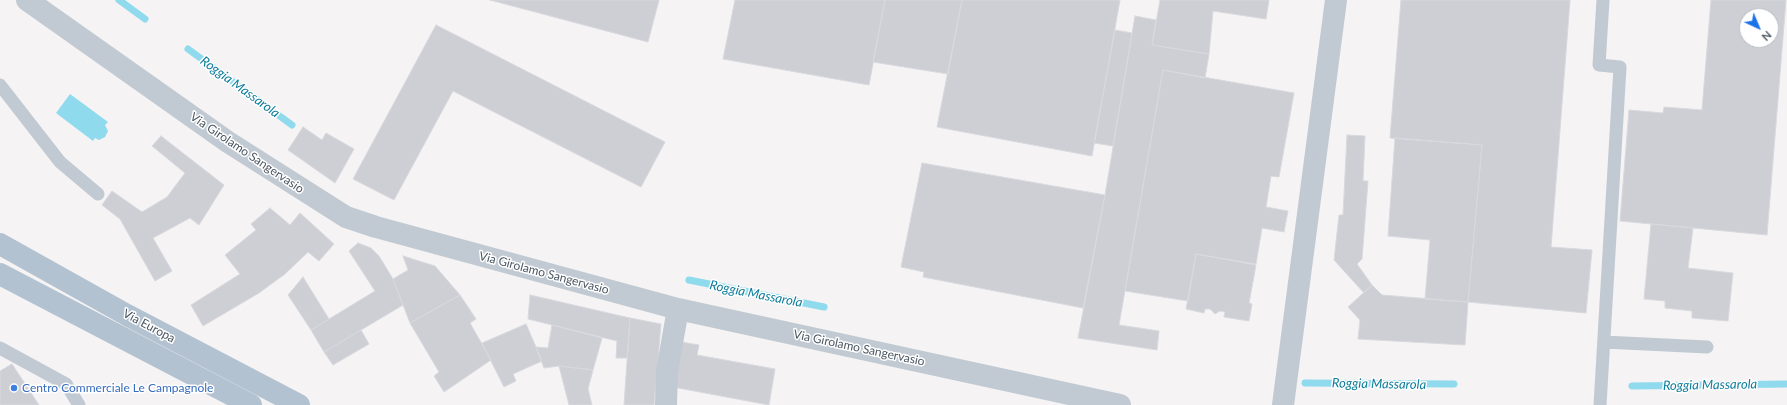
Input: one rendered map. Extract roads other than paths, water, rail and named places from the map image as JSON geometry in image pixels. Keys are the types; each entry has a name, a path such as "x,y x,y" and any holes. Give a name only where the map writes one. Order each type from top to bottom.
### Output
{"main road":[{"name":"Via Europa","path":"0,244 127,314 300,405"},
{"name":"Via Europa","path":"0,274 251,405"}],"street":[{"name":"Via Girolamo Sangervasio","path":"27,0 228,142 346,218 678,309 1120,405"},
{"path":"1283,405 1336,0"},
{"path":"666,405 667,371 678,309"}],"lane":[{"path":"1600,405 1620,67 1599,65 1603,0"},
{"path":"0,85 60,162 98,194"},
{"path":"1604,342 1707,347"},
{"path":"0,348 66,384 80,405"}],"water":[{"path":"70,94 108,122 105,125 108,131 105,137 99,140 95,138 93,141 56,113"}],"waterway":[{"name":"Roggia Massarola","path":"119,0 145,19"},
{"name":"Roggia Massarola","path":"188,49 292,125"},
{"name":"Roggia Massarola","path":"689,280 824,307"},
{"name":"Roggia Massarola","path":"1305,383 1454,384"},
{"name":"Roggia Massarola","path":"1632,386 1787,384"}],"place":[{"name":"Centro Commerciale Le Campagnole","path":"14,388"}]}
